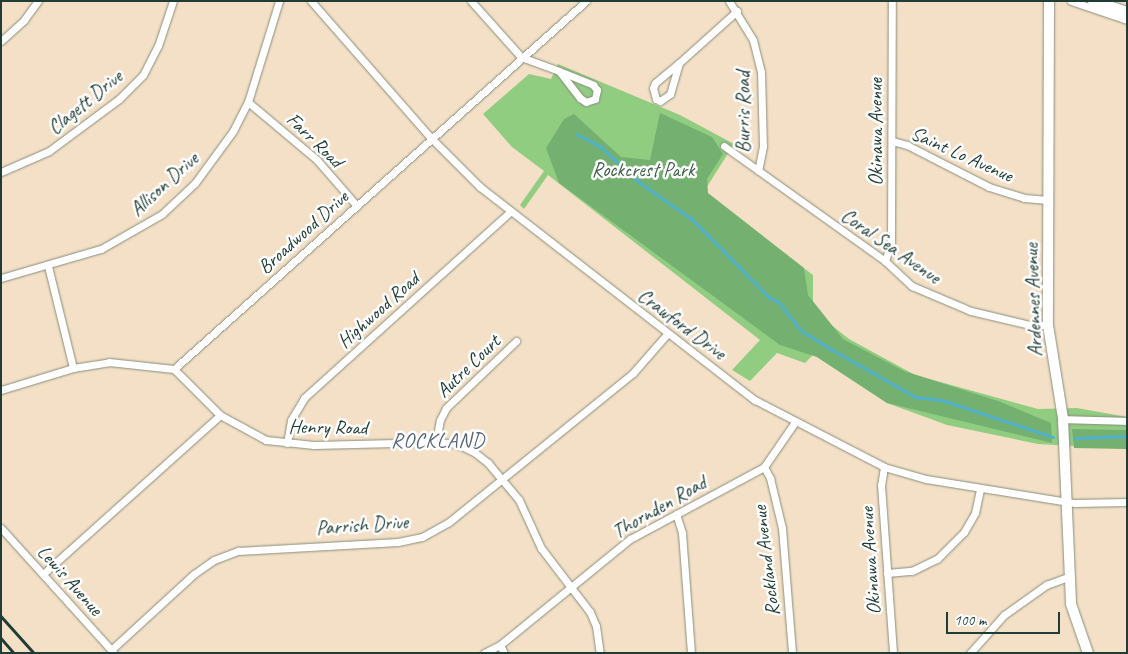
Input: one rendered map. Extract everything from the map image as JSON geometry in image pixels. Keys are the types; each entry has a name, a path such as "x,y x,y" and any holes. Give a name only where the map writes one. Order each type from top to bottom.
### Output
{"main road":[{"path":"1093,1 1127,12"}],"street":[{"path":"1,41 24,20 38,1"},
{"name":"Clagett Drive","path":"1,172 48,151 120,99 143,75 158,46 173,1"},
{"name":"Allison Drive","path":"1,278 48,266 101,249 162,214 196,183 216,158 248,102 278,1"},
{"name":"Crawford Drive","path":"311,1 432,139 510,212 755,400 884,467 980,489 1065,501 1127,502"},
{"path":"470,1 521,57 593,85 597,90 595,98 586,102 580,98 559,72"},
{"name":"Broadwood Drive","path":"174,369 521,57 586,1"},
{"name":"Burris Road","path":"728,1 737,11 753,40 761,72 763,146 758,171"},
{"name":"Okinawa Avenue","path":"885,261 891,243 892,1"},
{"name":"Ardennes Avenue","path":"1049,1 1048,325 1063,419 1068,577 1071,604 1088,653"},
{"path":"1071,1 1127,20"},
{"path":"679,63 670,94 660,101 656,99 653,88 655,84 737,11"},
{"name":"Farr Road","path":"248,102 317,160 357,206"},
{"name":"Saint Lo Avenue","path":"892,141 907,145 989,187 1024,198 1048,200"},
{"name":"Coral Sea Avenue","path":"724,146 885,261 912,286 950,304 1030,325 1048,325"},
{"name":"Highwood Road","path":"287,443 291,420 304,398 510,212"},
{"path":"48,266 73,368"},
{"name":"Parrish Drive","path":"112,651 214,560 256,547 398,542 422,536 449,522 632,373 667,334"},
{"name":"Autre Court","path":"436,442 440,420 446,408 516,341"},
{"path":"1,390 73,368 109,362 174,369"},
{"name":"Henry Road","path":"174,369 220,415 255,436 287,443 436,442 457,444 474,452 502,479 519,500 541,548 572,586 596,626 600,653"},
{"path":"42,574 220,415"},
{"path":"1063,419 1127,421"},
{"name":"Thornden Road","path":"484,653 500,645 630,539 764,467 795,422"},
{"name":"Rockland Avenue","path":"764,467 770,478 782,528 792,653"},
{"name":"Okinawa Avenue","path":"884,467 881,485 893,653"},
{"path":"887,573 912,571 937,559 964,532 975,513 980,489"},
{"path":"676,514 682,533 690,653"},
{"name":"Lewis Avenue","path":"1,528 112,651"},
{"path":"970,653 1004,615 1046,585 1068,577"},
{"path":"500,645 504,653"}],"green space":[{"name":"Rockcrest Park","path":"558,64 680,115 734,144 703,193 813,275 813,355 805,363 777,353 750,381 732,370 760,340 548,175 524,209 520,205 544,171 512,147 483,114 529,74 551,79"},
{"name":"Rockcrest Park","path":"660,113 712,137 723,154 707,179 708,193 804,268 808,295 843,339 904,371 998,401 1051,423 1052,443 887,403 817,357 780,345 559,183 546,148 564,119 574,114 621,157 650,160"},
{"path":"816,313 849,339 915,375 1038,409 1077,408 1127,417 1127,449 1038,444 947,425 887,403 817,357"},
{"path":"1072,429 1127,430 1127,449 1074,448"}],"waterway":[{"path":"577,134 601,147 639,182 692,219 769,297 779,302 802,331 916,397 942,400 1053,437"},
{"path":"1075,438 1127,436"}],"railway":[{"path":"1,616 34,653"},
{"path":"1,638 14,653"}],"district":[{"name":"ROCKLAND","path":"438,440"}]}
